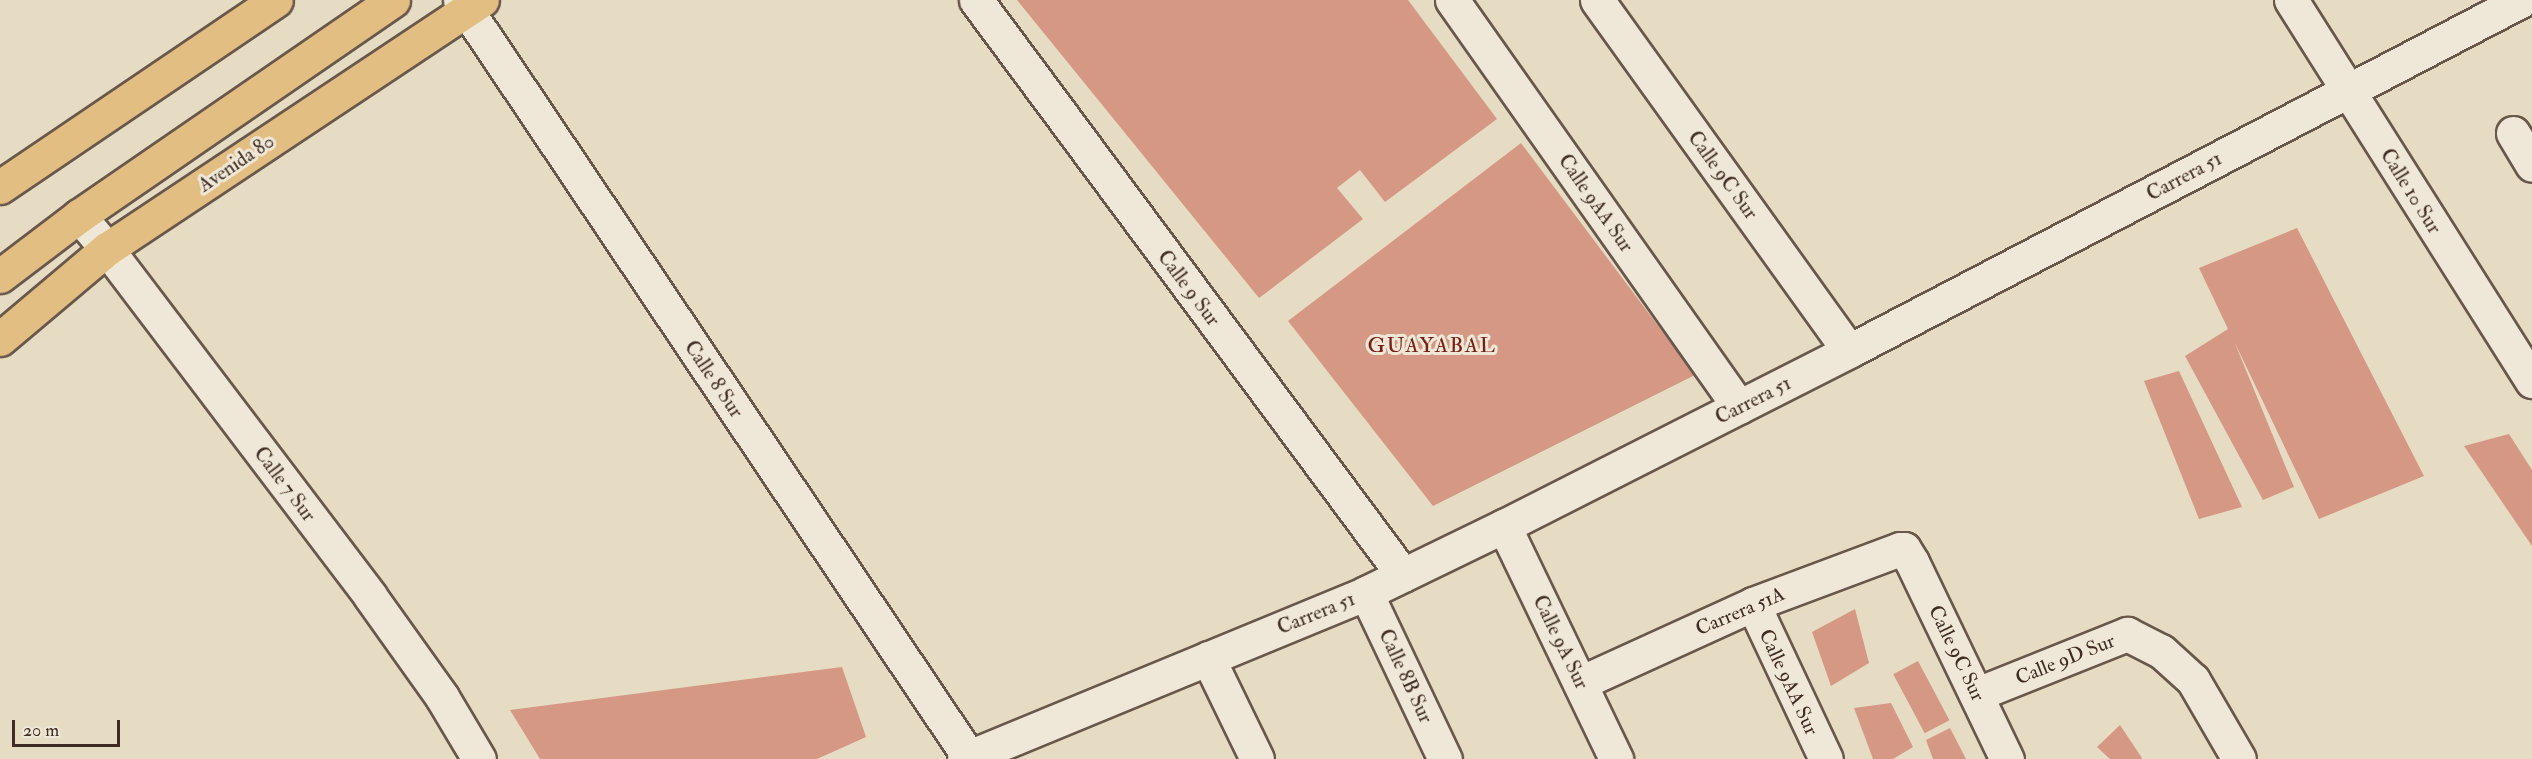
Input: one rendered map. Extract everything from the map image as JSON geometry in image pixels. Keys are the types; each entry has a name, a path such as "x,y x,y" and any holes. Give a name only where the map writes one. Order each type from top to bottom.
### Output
{"main road":[{"path":"0,187 276,0"},
{"path":"0,276 79,216 393,0"},
{"name":"Avenida 80","path":"0,339 107,249 470,3"}],"street":[{"name":"Calle 9 Sur","path":"976,0 1403,575"},
{"name":"Calle 9AA Sur","path":"1452,0 1739,407"},
{"name":"Calle 9C Sur","path":"1597,0 1849,351"},
{"name":"Calle 10 Sur","path":"2291,0 2532,381"},
{"name":"Carrera 51","path":"966,758 1366,593 1504,526 1849,351 2522,0"},
{"name":"Calle 8 Sur","path":"470,3 966,758"},
{"path":"2513,133 2532,165"},
{"name":"Calle 7 Sur","path":"79,216 107,249 370,596 442,697 479,759"},
{"name":"Calle 9A Sur","path":"1504,526 1616,759"},
{"name":"Calle 9C Sur","path":"1904,549 2007,759"},
{"name":"Carrera 51A","path":"1580,683 1753,604 1889,551 1904,549"},
{"name":"Calle 8B Sur","path":"1366,593 1445,759"},
{"name":"Calle 9AA Sur","path":"1753,604 1826,759"},
{"name":"Calle 9D Sur","path":"1977,694 2127,634 2161,651 2193,680 2239,759"},
{"path":"1208,658 1257,759"}],"building":[{"path":"1017,0 1408,0 1497,119 1385,202 1360,170 1337,188 1363,219 1259,298"},
{"path":"1521,143 1695,375 1433,506 1288,321"},
{"path":"2297,228 2424,476 2319,519 2234,341 2294,487 2263,500 2185,356 2228,329 2199,268"},
{"path":"2179,371 2242,507 2199,519 2144,381"},
{"path":"2509,434 2532,470 2532,546 2464,446"},
{"path":"1855,609 1869,663 1831,686 1812,632"},
{"path":"1918,661 1949,720 1925,733 1893,674"},
{"path":"842,667 866,737 817,759 540,759 510,710"},
{"path":"1891,703 1913,747 1893,759 1873,759 1854,708"},
{"path":"2120,725 2141,759 2110,759 2097,747"},
{"path":"1950,728 1966,759 1933,759 1926,740"}],"district":[{"name":"GUAYABAL","path":"1432,346"}]}
